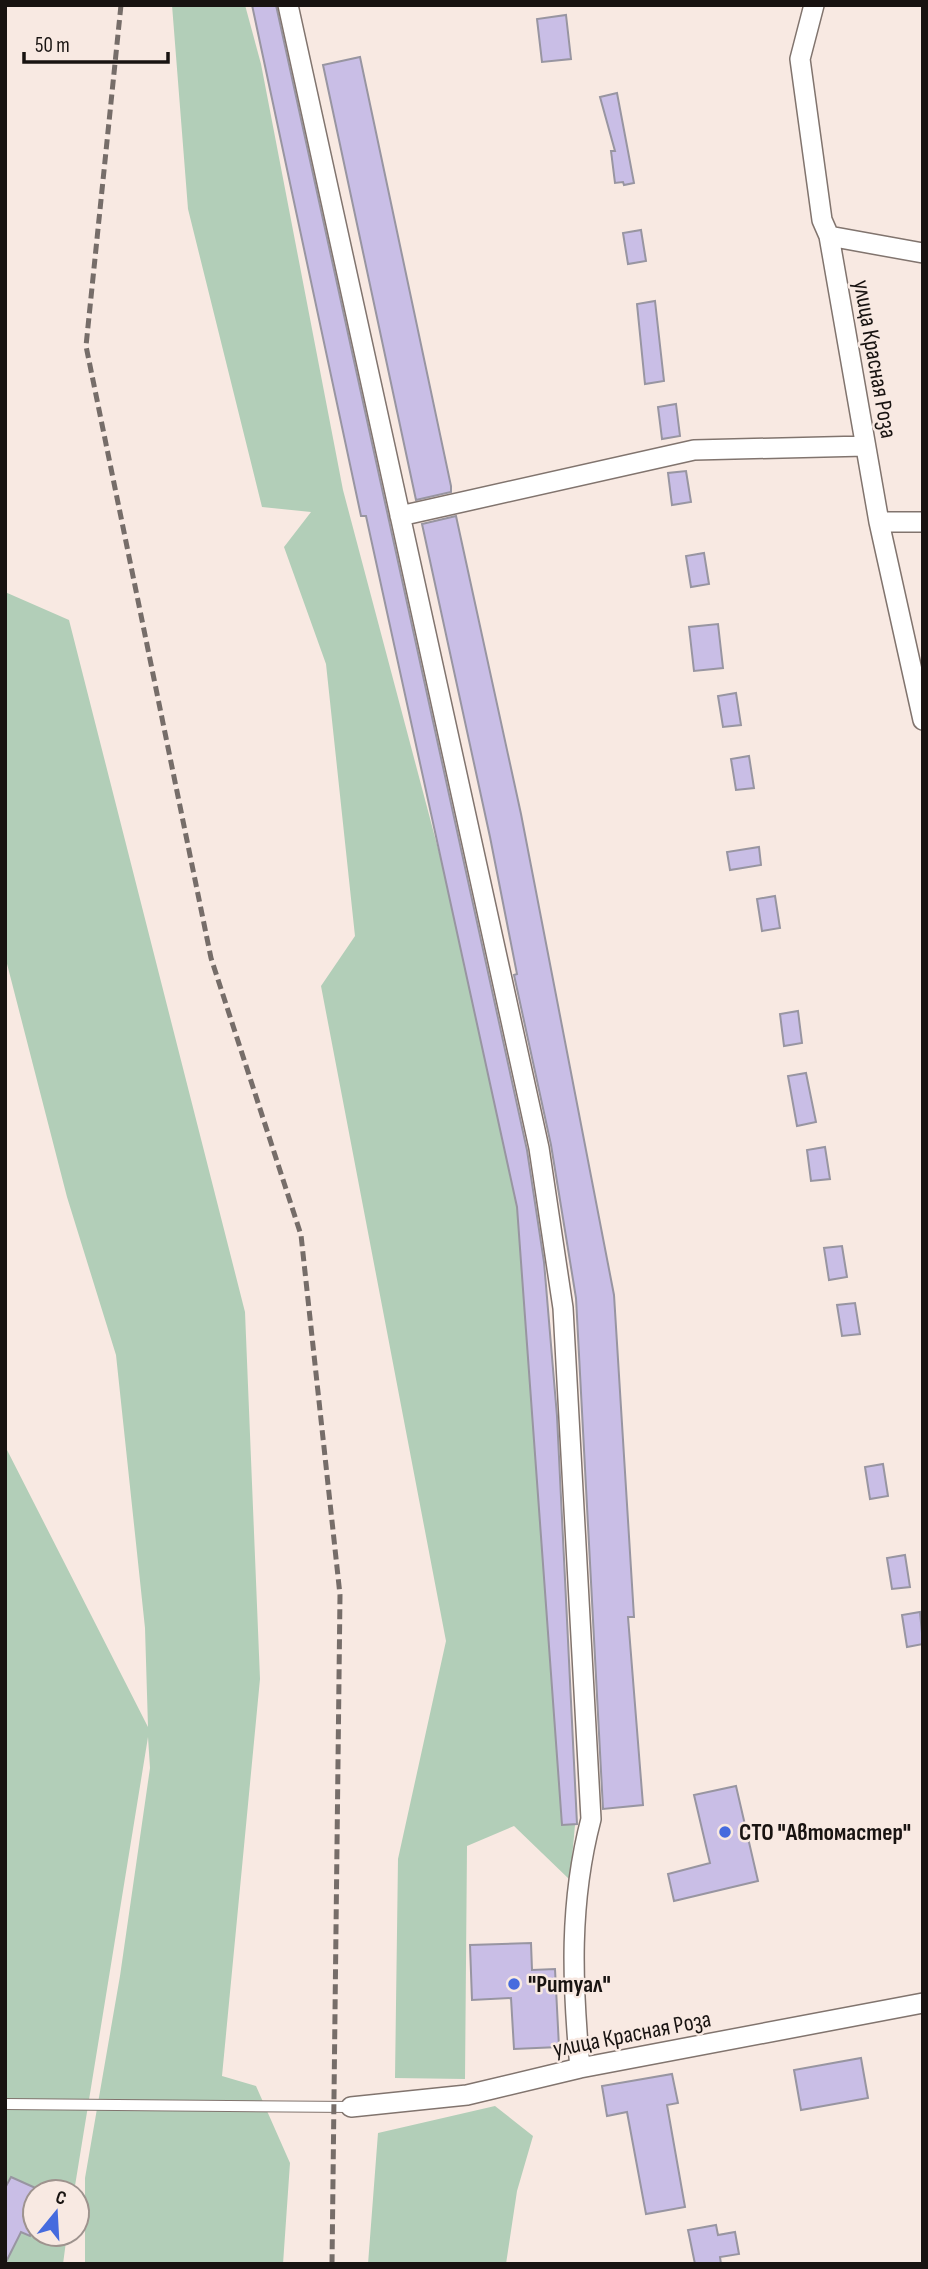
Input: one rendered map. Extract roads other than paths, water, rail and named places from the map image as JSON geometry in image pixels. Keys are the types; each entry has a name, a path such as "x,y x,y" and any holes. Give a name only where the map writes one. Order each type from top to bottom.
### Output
{"street":[{"path":"288,5 539,1148 563,1308 591,1819 578,1866 572,1956 580,2068"},
{"name":"улица Красная Роза","path":"814,5 800,59 822,220 829,236 879,522 923,720"},
{"path":"829,236 923,253"},
{"path":"400,516 694,450 866,446"},
{"path":"879,522 923,522"},
{"name":"улица Красная Роза","path":"351,2107 467,2095 580,2068 923,2003"}],"lane":[{"path":"5,2104 351,2107"}],"railway":[{"path":"121,5 86,346 211,958 301,1235 340,1595 332,2264"}],"place":[{"name":"СТО \"Автомастер\"","path":"725,1832"},
{"name":"\"Ритуал\"","path":"514,1984"}]}
